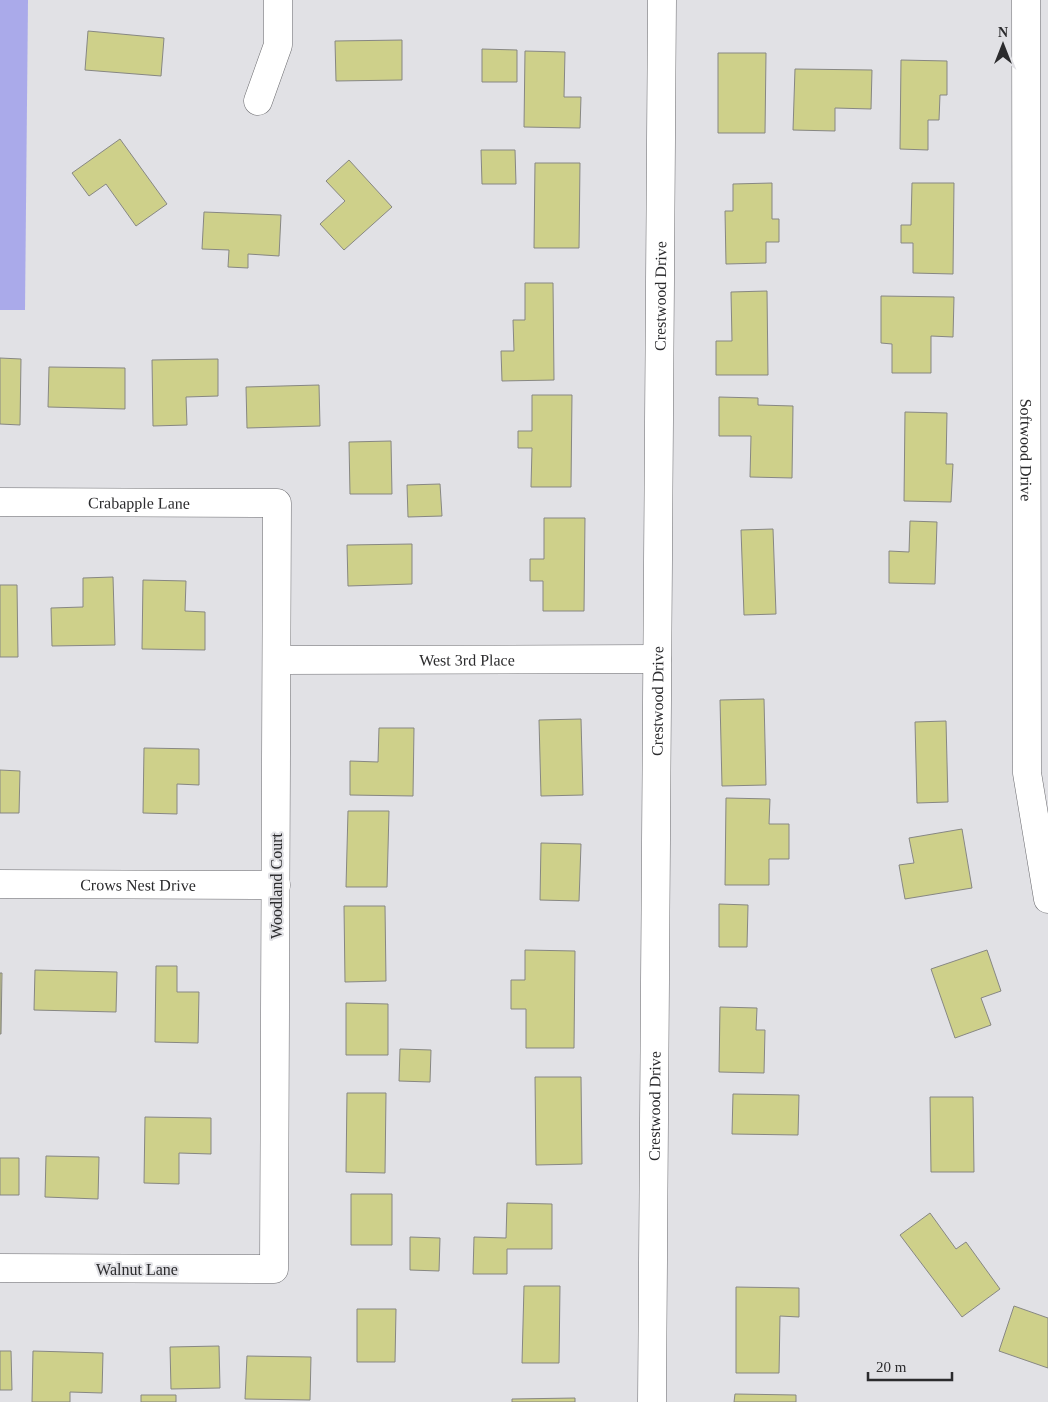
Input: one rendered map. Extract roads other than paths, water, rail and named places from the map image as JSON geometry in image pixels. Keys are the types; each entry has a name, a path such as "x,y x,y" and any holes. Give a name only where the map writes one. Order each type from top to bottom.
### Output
{"street":[{"path":"258,101 278,46 278,0"},
{"name":"Crestwood Drive","path":"652,1402 662,0"},
{"name":"Softwood Drive","path":"1026,0 1027,773 1048,900"},
{"name":"Crabapple Lane","path":"0,502 278,504"},
{"name":"Woodland Court","path":"274,1269 278,504"},
{"name":"West 3rd Place","path":"277,660 657,659"},
{"name":"Crows Nest Drive","path":"0,884 276,885"},
{"name":"Walnut Lane","path":"0,1268 274,1269"}]}
